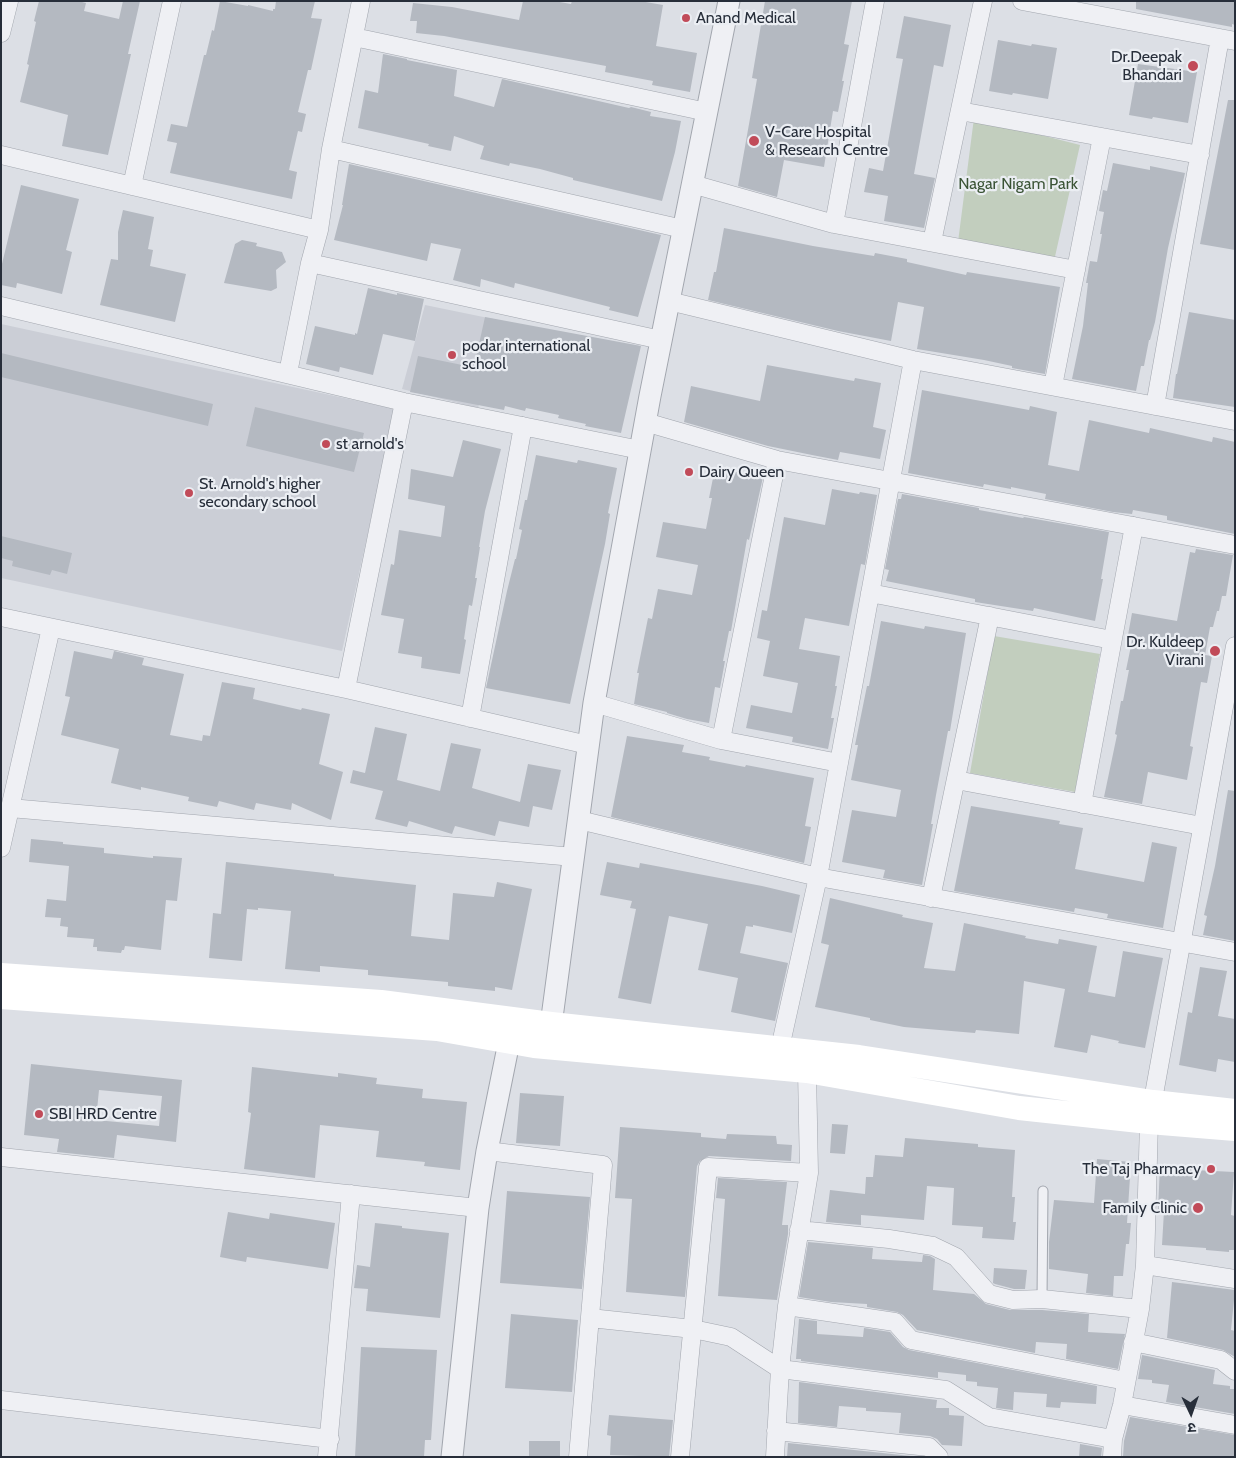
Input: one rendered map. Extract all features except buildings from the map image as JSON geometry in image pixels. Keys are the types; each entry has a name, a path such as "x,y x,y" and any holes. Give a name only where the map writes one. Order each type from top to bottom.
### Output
{"main road":[{"path":"1,975 381,1002 510,1030 549,1048 807,1071 1018,1108 1151,1112 1235,1111"},
{"path":"1,998 437,1029 510,1030 551,1024 780,1048 859,1057 1235,1129"}],"street":[{"path":"1,33 9,1"},
{"path":"132,186 172,1"},
{"path":"288,373 310,263 319,230 331,149 361,1"},
{"path":"549,1048 594,703 645,422 729,1"},
{"path":"834,224 875,1"},
{"path":"932,242 983,1"},
{"path":"1022,1 1227,39 1200,155 1155,406"},
{"path":"354,37 707,112"},
{"path":"960,111 1200,155"},
{"path":"1053,386 1102,137"},
{"path":"331,149 683,229"},
{"path":"1,155 319,230"},
{"path":"692,184 834,224 1076,270"},
{"path":"310,263 661,340"},
{"path":"669,301 913,360 1235,421"},
{"path":"1,306 404,402 640,450"},
{"path":"780,1048 818,877 913,360"},
{"path":"346,689 404,402"},
{"path":"645,422 777,460 1235,545"},
{"path":"470,718 523,426"},
{"path":"721,740 777,460"},
{"path":"1082,804 1134,526"},
{"path":"870,593 1112,640"},
{"path":"931,898 990,616"},
{"path":"1,617 346,689 588,745"},
{"path":"1,848 51,628"},
{"path":"590,1318 693,1329 731,1337 780,1369 946,1390 989,1418 1112,1448 1140,1309 1145,1265 1151,1112 1202,826 1228,717 1235,646"},
{"path":"594,703 721,740 839,763"},
{"path":"956,780 1202,826"},
{"path":"10,808 574,857"},
{"path":"579,820 818,877 1235,952"},
{"path":"452,1457 478,1208 510,1030"},
{"path":"775,1457 780,1369 787,1306 809,1173 807,1071"},
{"path":"487,1151 603,1165 578,1457"},
{"path":"1,1157 478,1208"},
{"path":"680,1457 708,1167 809,1173"},
{"path":"327,1457 351,1194"},
{"path":"799,1230 889,1239 933,1246 956,1257 989,1294 1013,1300 1042,1300 1140,1309"},
{"path":"1145,1265 1235,1279"},
{"path":"787,1306 894,1322 911,1340 1126,1381"},
{"path":"1133,1342 1221,1360 1235,1371"},
{"path":"1,1400 330,1439"},
{"path":"1122,1404 1235,1425"},
{"path":"776,1431 930,1447 939,1457"}],"lane":[{"path":"1042,1300 1043,1191"}],"shaded area":[{"name":"podar international school","path":"425,305 503,321 478,408 402,389"},
{"name":"St. Arnold's higher secondary school","path":"1,324 395,409 342,651 1,578"}],"green space":[{"name":"Nagar Nigam Park","path":"974,118 1080,145 1054,261 958,242"},
{"path":"994,636 1100,654 1075,792 970,773"}],"place":[{"name":"Anand Medical","path":"686,18"},
{"name":"Dr.Deepak Bhandari","path":"1193,66"},
{"name":"V-Care Hospital & Research Centre","path":"754,141"},
{"name":"podar international school","path":"452,355"},
{"name":"st arnold's","path":"326,444"},
{"name":"Dairy Queen","path":"689,472"},
{"name":"St. Arnold's higher secondary school","path":"189,493"},
{"name":"Dr. Kuldeep Virani","path":"1215,651"},
{"name":"SBI HRD Centre","path":"39,1114"},
{"name":"The Taj Pharmacy","path":"1211,1169"},
{"name":"Family Clinic","path":"1198,1208"}]}
